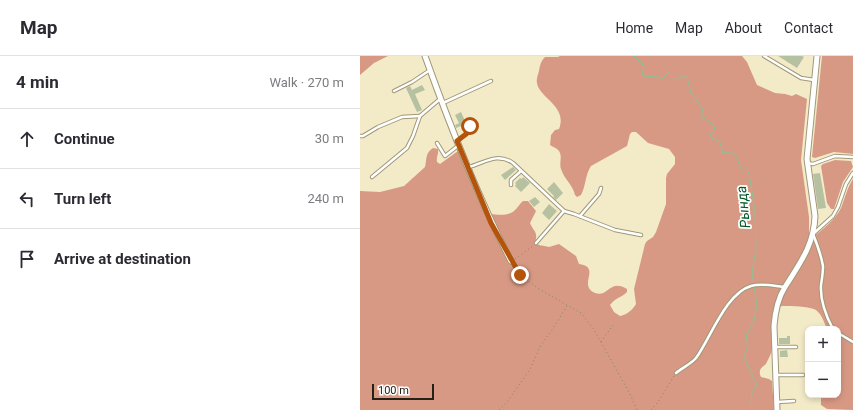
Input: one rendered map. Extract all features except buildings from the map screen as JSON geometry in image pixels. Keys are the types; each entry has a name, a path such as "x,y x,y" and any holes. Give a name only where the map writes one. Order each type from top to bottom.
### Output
{"street":[{"path":"425,56 458,143 491,223 512,261"},
{"path":"777,410 774,326 775,315 786,286 806,254 813,234 815,216 807,163 817,56"}],"lane":[{"path":"764,56 801,78 814,80"},
{"path":"394,92 430,70"},
{"path":"360,136 402,117 420,116 442,101 491,81"},
{"path":"372,177 407,148 420,116"},
{"path":"437,143 445,156 470,131 470,126"},
{"path":"807,163 813,164 835,156 853,157"},
{"path":"468,167 498,157 509,160 564,211 615,230 641,236"},
{"path":"510,185 511,180 521,171"},
{"path":"832,326 827,317 823,302 821,286 823,268 820,253 813,234 833,216 838,207 846,184 853,173"},
{"path":"580,216 599,194 601,188"},
{"path":"536,243 564,211"},
{"path":"676,373 696,358 723,312 738,294 751,286 756,285 786,286"},
{"path":"841,335 852,343"},
{"path":"775,347 796,347"},
{"path":"776,375 803,375"},
{"path":"776,402 794,401"}],"path":[{"path":"536,243 512,261 520,275 539,289 581,313 601,343 630,394 637,410"},
{"path":"499,410 507,402 529,371 541,345 568,305"},
{"path":"601,343 613,325"},
{"path":"650,410 658,402 676,373"}],"shaded area":[{"path":"360,56 388,56 374,63 360,75"},
{"path":"742,56 747,62 757,85 775,93 792,96 796,94 807,99 801,160 809,217 809,234 813,237 829,224 839,212 853,179 853,410 827,409 821,405 821,398 841,398 841,326 826,326 821,316 816,310 813,309 778,306 775,307 771,323 772,351 766,364 760,371 761,377 772,381 774,410 360,410 360,191 380,192 404,186 425,167 427,154 433,148 438,149 437,162 440,164 458,151 491,214 500,215 512,213 520,203 523,201 528,201 536,211 530,223 536,233 535,243 549,247 559,244 576,256 579,264 586,266 589,269 588,286 590,290 599,294 617,286 627,289 627,292 614,300 610,305 614,312 620,316 623,315 630,312 636,304 634,289 645,244 656,232 666,204 666,178 667,174 675,164 675,157 669,149 648,143 636,132 632,132 630,134 627,146 591,166 583,192 577,197 562,173 559,151 550,145 551,135 555,130 559,129 561,121 560,114 557,108 539,88 537,82 540,65 545,57"},
{"path":"822,56 853,56 853,154 834,152 815,158 812,157"},
{"path":"835,160 851,161 853,167 843,182 834,209 831,209 827,203 821,166"}],"waterway":[{"name":"Рында","path":"634,56 644,66 643,76 659,77 663,79 667,73 670,73 676,79 680,77 687,77 691,93 703,109 701,118 706,119 715,126 710,137 720,142 723,153 734,154 741,167 749,173 755,211 756,249 752,273 757,305 754,321 746,336 748,346 745,353 745,360 757,385 752,393 751,402 759,410"}],"route":[{"path":"470,126 470,131 457,141 491,223 520,275"}]}
